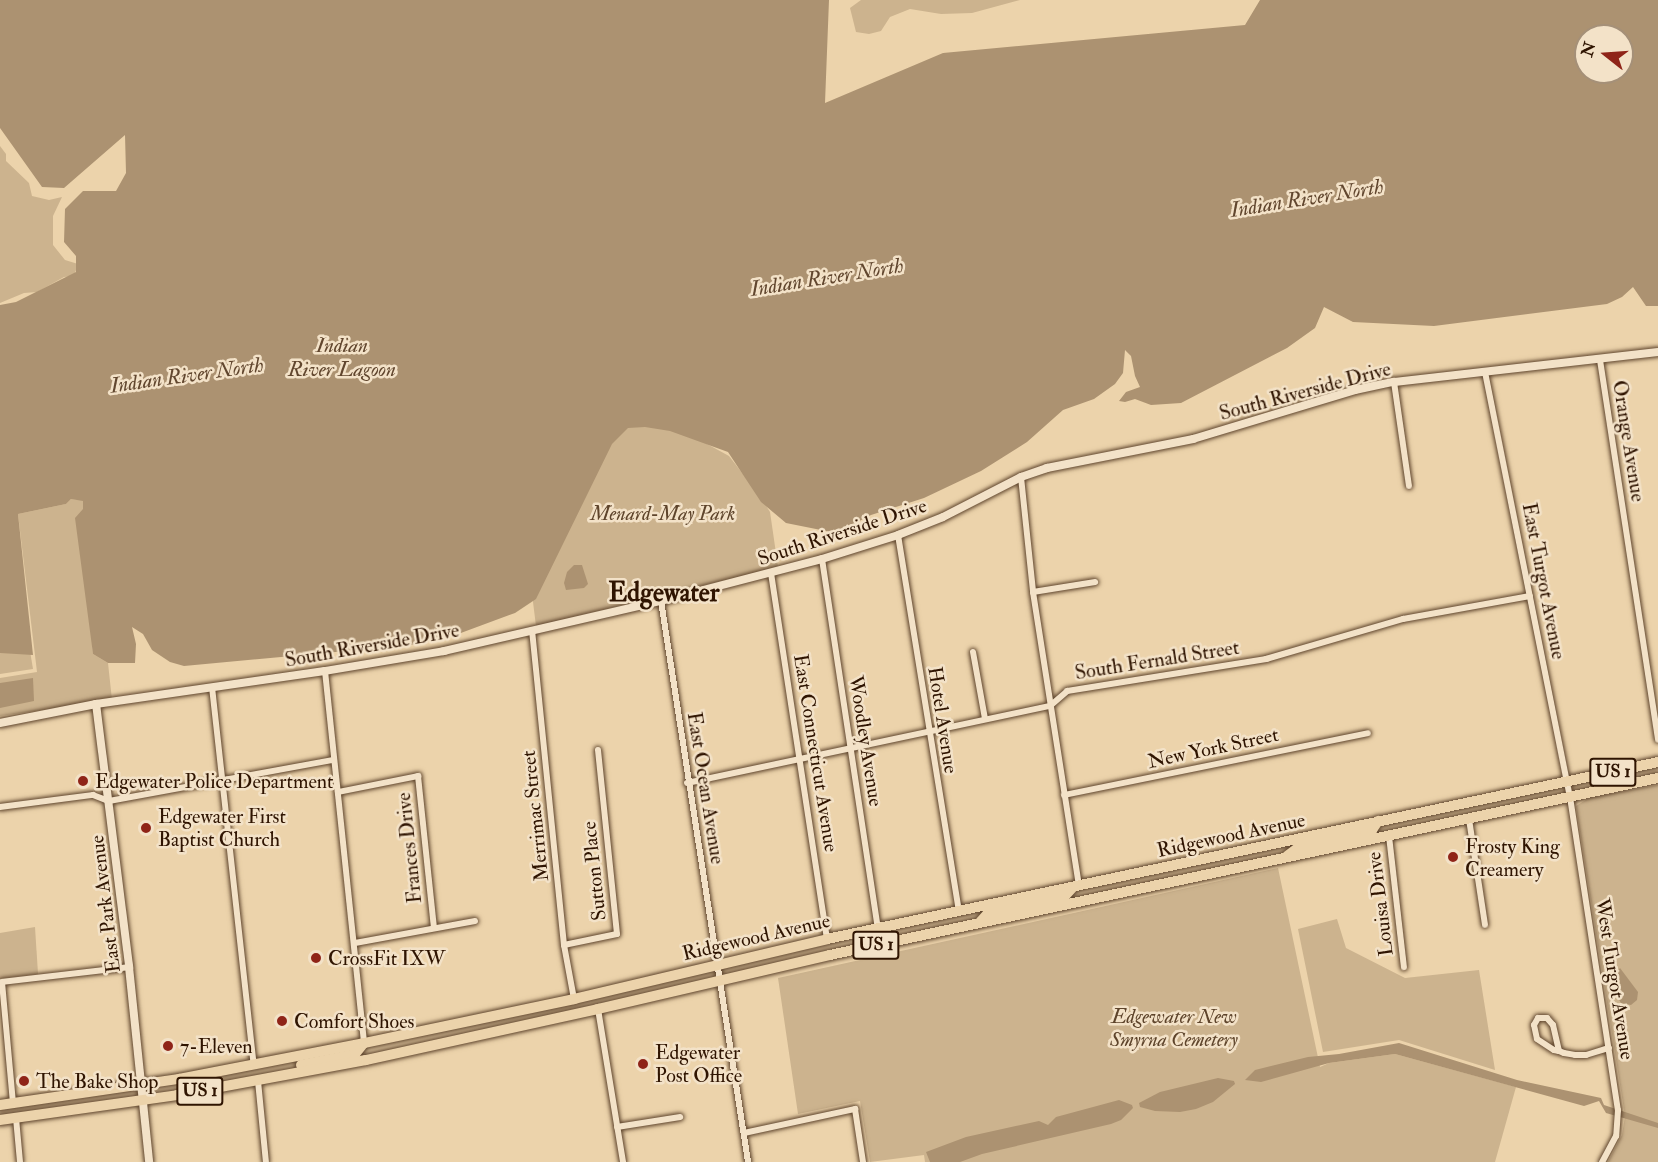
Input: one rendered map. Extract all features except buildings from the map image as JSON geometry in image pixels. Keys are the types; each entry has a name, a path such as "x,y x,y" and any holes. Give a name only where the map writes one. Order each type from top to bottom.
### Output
{"main road":[{"name":"Ridgewood Avenue","path":"0,1105 254,1066 574,999 827,939 1658,762"},
{"name":"Ridgewood Avenue","path":"0,1120 143,1101 258,1081 443,1043 1094,898 1658,778"},
{"path":"1389,836 1392,828 1399,824 1455,812 1474,801"},
{"path":"1284,858 1299,847 1365,833 1372,830 1378,821"},
{"path":"1094,898 1104,887 1185,869 1200,860"},
{"path":"980,923 988,913 1065,896 1076,886"},
{"path":"443,1043 459,1030 510,1019 518,1011"},
{"path":"270,1078 277,1070 355,1054 364,1043"}],"street":[{"name":"South Riverside Drive","path":"0,723 96,704 325,671 444,651 661,601 822,559 898,535 943,517 1021,477 1047,468 1087,458 1193,439 1355,390 1394,382 1658,352"},
{"name":"Orange Avenue","path":"1600,360 1658,740"},
{"name":"East Turgot Avenue","path":"1485,372 1570,797"},
{"path":"1394,382 1409,486"},
{"path":"1021,477 1033,592 1076,886"},
{"name":"Hotel Avenue","path":"898,535 928,732 959,911"},
{"name":"Woodley Avenue","path":"822,559 878,928"},
{"name":"East Connecticut Avenue","path":"771,573 827,939"},
{"path":"1033,592 1095,582"},
{"name":"South Fernald Street","path":"687,783 1050,706 1067,691 1266,659 1402,619 1530,596"},
{"name":"East Ocean Avenue","path":"661,601 687,783 748,1162"},
{"name":"Merrimac Street","path":"532,630 564,945 574,999"},
{"path":"973,652 985,719"},
{"path":"325,671 364,1043"},
{"path":"212,687 254,1066"},
{"name":"East Park Avenue","path":"96,704 129,967 149,1162"},
{"name":"New York Street","path":"1064,795 1368,733"},
{"name":"Sutton Place","path":"564,945 617,934 598,750"},
{"path":"0,807 93,795 109,801 333,760"},
{"name":"Frances Drive","path":"338,792 418,776 434,927"},
{"name":"West Turgot Avenue","path":"1570,797 1620,1118 1616,1136 1602,1162"},
{"path":"1469,819 1485,925"},
{"name":"Louisa Drive","path":"1389,836 1404,967"},
{"name":"Frances Drive","path":"355,943 475,921"},
{"path":"13,1103 2,982 129,967"},
{"path":"598,1009 622,1162"},
{"path":"1559,1052 1552,1024 1547,1018 1538,1018 1534,1025 1540,1044 1559,1052 1586,1055 1609,1048"},
{"path":"258,1081 266,1162"},
{"path":"744,1133 855,1109 863,1162"},
{"path":"617,1127 680,1117"},
{"path":"16,1118 20,1162"}],"green space":[{"path":"861,0 1020,0 972,13 941,14 910,9 890,17 881,31 869,34 856,32 850,8"},
{"path":"0,146 6,154 6,161 29,183 32,196 49,200 62,197 53,216 53,245 65,260 78,264 74,276 64,277 37,292 24,293 0,303"},
{"name":"Menard-May Park","path":"665,421 729,456 760,496 770,512 778,567 536,626 532,594 578,430"},
{"path":"71,499 83,500 93,654 108,663 112,700 0,716 0,678 37,672 18,514 66,504"},
{"path":"30,651 33,669 0,674 0,652"},
{"path":"1658,785 1658,1162 1608,1162 1622,1135 1625,1116 1576,806 1589,798"},
{"name":"Edgewater New Smyrna Cemetery","path":"1278,868 1320,1067 1329,1063 1395,1054 1516,1087 1495,1162 925,1162 924,1155 870,1162 860,1101 798,1114 778,978"},
{"path":"1337,919 1346,948 1405,978 1479,970 1495,1070 1399,1040 1323,1052 1298,929"},
{"path":"35,927 38,974 0,979 0,933"}],"water":[{"name":"Indian River Lagoon","path":"0,0 829,0 825,103 943,53 1245,25 1260,0 1658,0 1658,306 1646,306 1633,287 1622,297 1607,304 1434,326 1353,322 1324,307 1315,328 1287,348 1181,403 1151,405 1135,399 1119,401 1126,392 1140,387 1131,356 1125,350 1123,373 1115,384 1094,399 1063,410 1027,442 981,471 924,498 871,515 836,533 786,523 761,502 728,452 670,431 645,427 628,428 612,444 536,599 515,613 450,637 411,645 184,666 170,662 152,650 143,634 132,627 136,644 135,663 108,663 93,654 75,518 83,509 83,501 71,499 66,504 18,514 33,655 0,653 0,305 16,302 76,272 76,256 64,242 65,209 83,191 116,191 126,173 125,135 64,188 42,187 0,128"},
{"path":"574,565 582,565 588,584 584,588 566,590 564,583 567,572"},
{"path":"33,678 34,701 0,708 0,683"},
{"path":"1620,968 1638,992 1637,1000 1631,1005 1621,1003 1618,998 1616,973"},
{"path":"1399,1043 1517,1080 1601,1098 1604,1105 1658,1123 1658,1128 1606,1113 1599,1101 1584,1106 1395,1054 1329,1063 1261,1082 1245,1080 1255,1070 1308,1057"},
{"path":"1218,1078 1234,1081 1235,1084 1213,1102 1196,1109 1180,1112 1155,1111 1140,1107 1139,1103 1160,1092"},
{"path":"1119,1100 1132,1105 1133,1108 1121,1120 1111,1124 982,1154 960,1162 930,1162 926,1152 966,1137 1039,1121 1048,1125 1056,1117"}],"place":[{"name":"Edgewater Police Department","path":"83,781"},
{"name":"Edgewater First Baptist Church","path":"146,828"},
{"name":"Frosty King Creamery","path":"1453,857"},
{"name":"CrossFit IXW","path":"316,958"},
{"name":"Comfort Shoes","path":"282,1021"},
{"name":"7-Eleven","path":"168,1046"},
{"name":"Edgewater Post Office","path":"643,1064"},
{"name":"The Bake Shop","path":"24,1081"}],"district":[{"name":"Edgewater","path":"664,594"}],"water label":[{"name":"Indian River North","path":"1307,199"},
{"name":"Indian River North","path":"827,278"},
{"name":"Indian River North","path":"187,376"}]}
